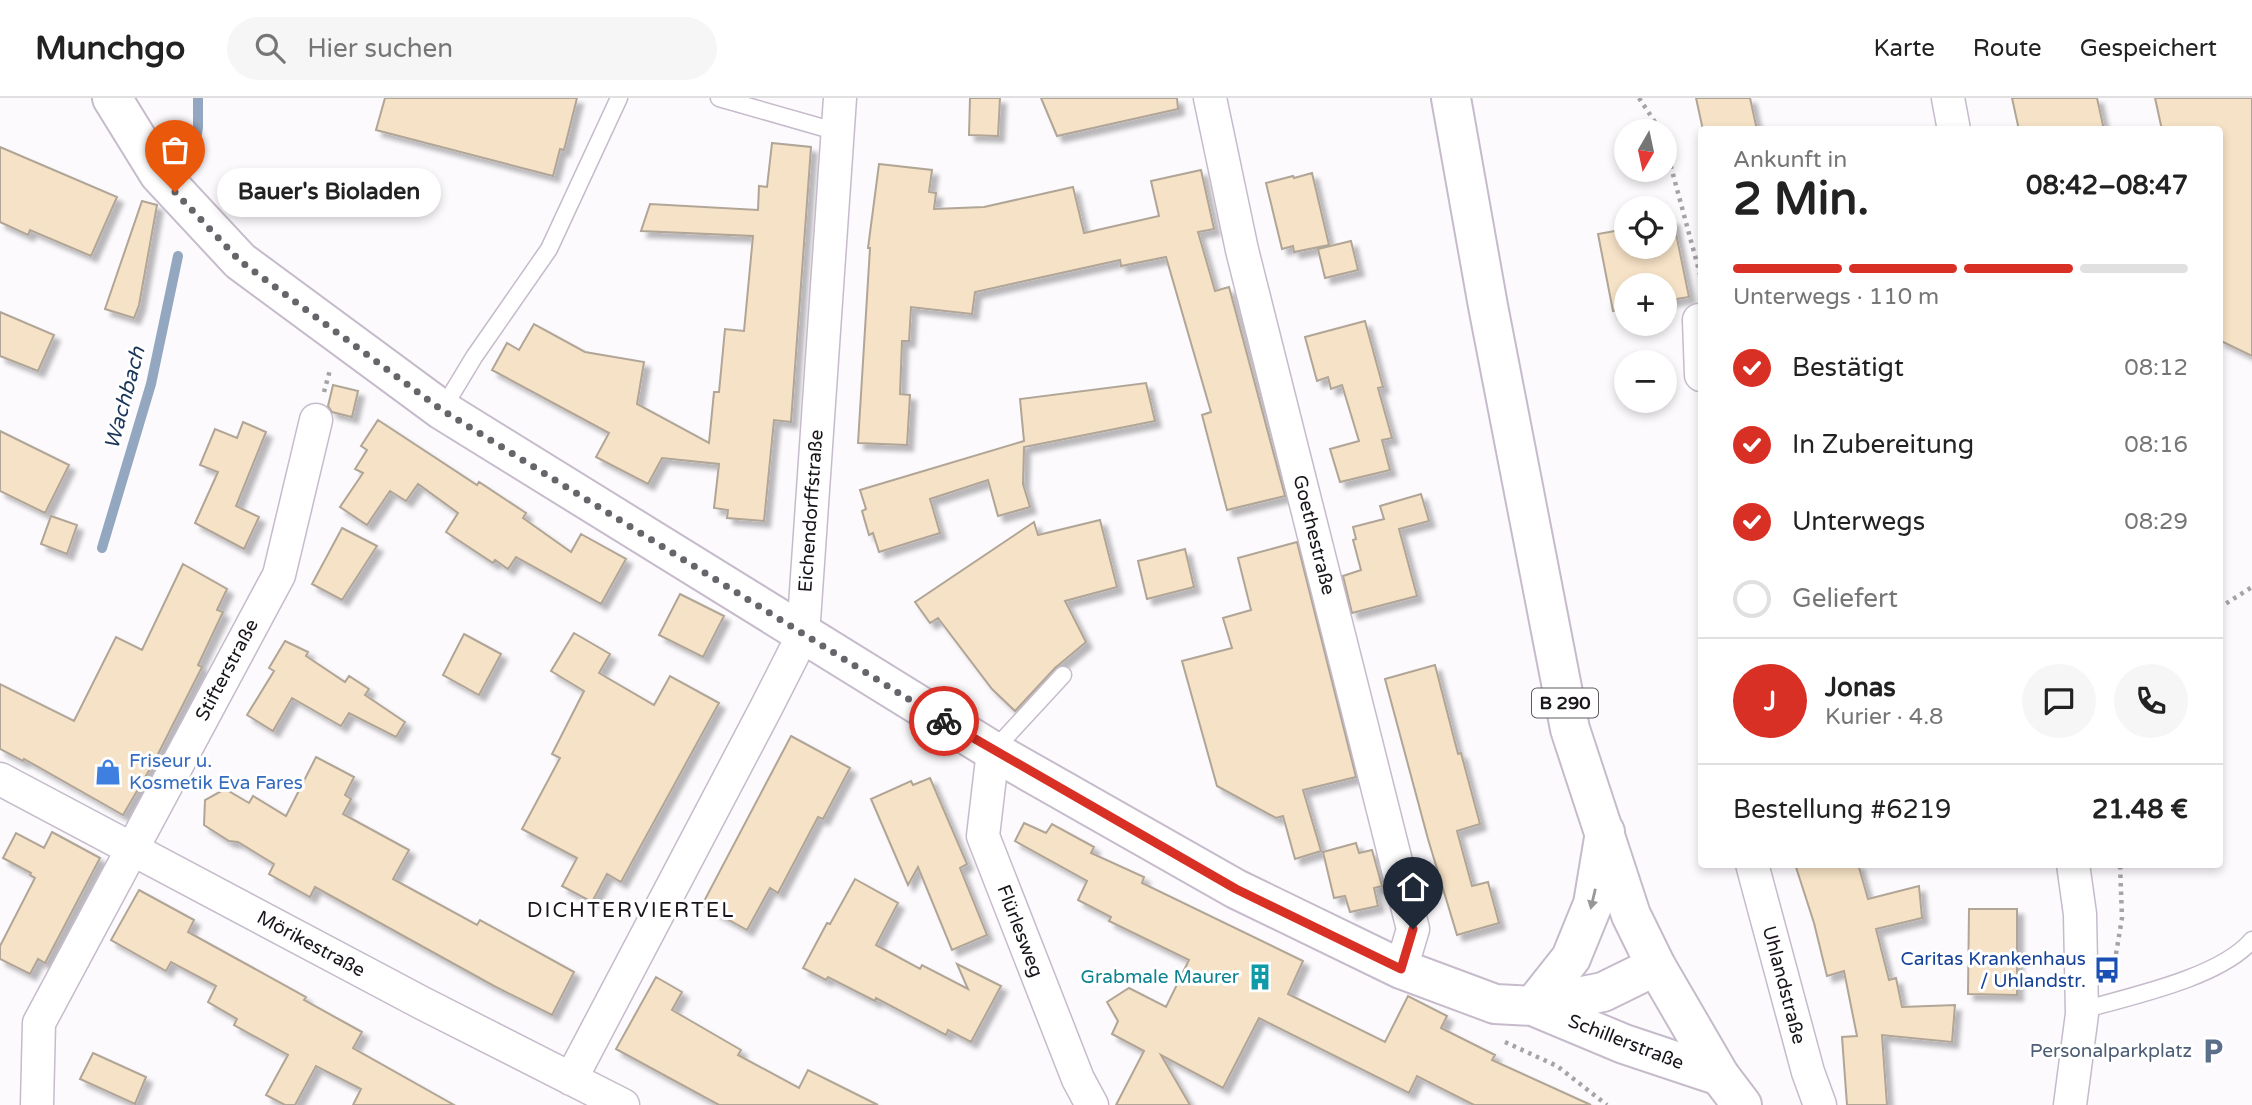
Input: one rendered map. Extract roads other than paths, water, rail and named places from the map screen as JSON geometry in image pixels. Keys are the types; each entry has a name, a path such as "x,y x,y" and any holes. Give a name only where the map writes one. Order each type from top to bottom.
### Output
{"street":[{"name":"Schillerstraße","path":"112,98 159,174 240,261 442,410 993,751 1236,889 1401,969 1495,1004 1533,1006 1604,992 1656,966"},
{"name":"Eichendorffstraße","path":"571,1079 803,635 840,98"},
{"name":"Goethestraße","path":"1210,98 1242,250 1413,929 1401,969"},
{"name":"B 290","path":"1451,98 1567,716 1631,915 1656,966 1731,1090"},
{"path":"1948,98 1953,126"},
{"name":"Stifterstraße","path":"37,1105 39,1023 279,575 316,420"},
{"name":"Flürlesweg","path":"993,751 983,836 1078,1079 1092,1105"},
{"name":"Mörikestraße","path":"0,779 623,1105"},
{"path":"1533,1006 1571,958 1593,904 1605,832"},
{"name":"Uhlandstraße","path":"1753,868 1808,1072 1820,1105"},
{"path":"2070,1105 2082,1014 2080,914 2074,868"},
{"name":"Schillerstraße","path":"1533,1006 1731,1090"}],"lane":[{"path":"442,410 474,358 549,249 620,98"},
{"path":"719,98 838,132"},
{"path":"993,751 1063,676"},
{"path":"2082,1014 2086,1009 2162,987 2216,967 2251,943"}],"waterway":[{"name":"Wachbach","path":"195,147 198,98"},
{"name":"Wachbach","path":"102,548 151,384 178,256"}],"place":[{"name":"Bauer's Bioladen","path":"175,192"},
{"name":"Friseur u. Kosmetik Eva Fares","path":"108,772"},
{"name":"Caritas Krankenhaus / Uhlandstr.","path":"2107,970"},
{"name":"Grabmale Maurer","path":"1260,977"},
{"name":"Personalparkplatz","path":"2213,1051"}],"district":[{"name":"DICHTERVIERTEL","path":"631,910"}]}
